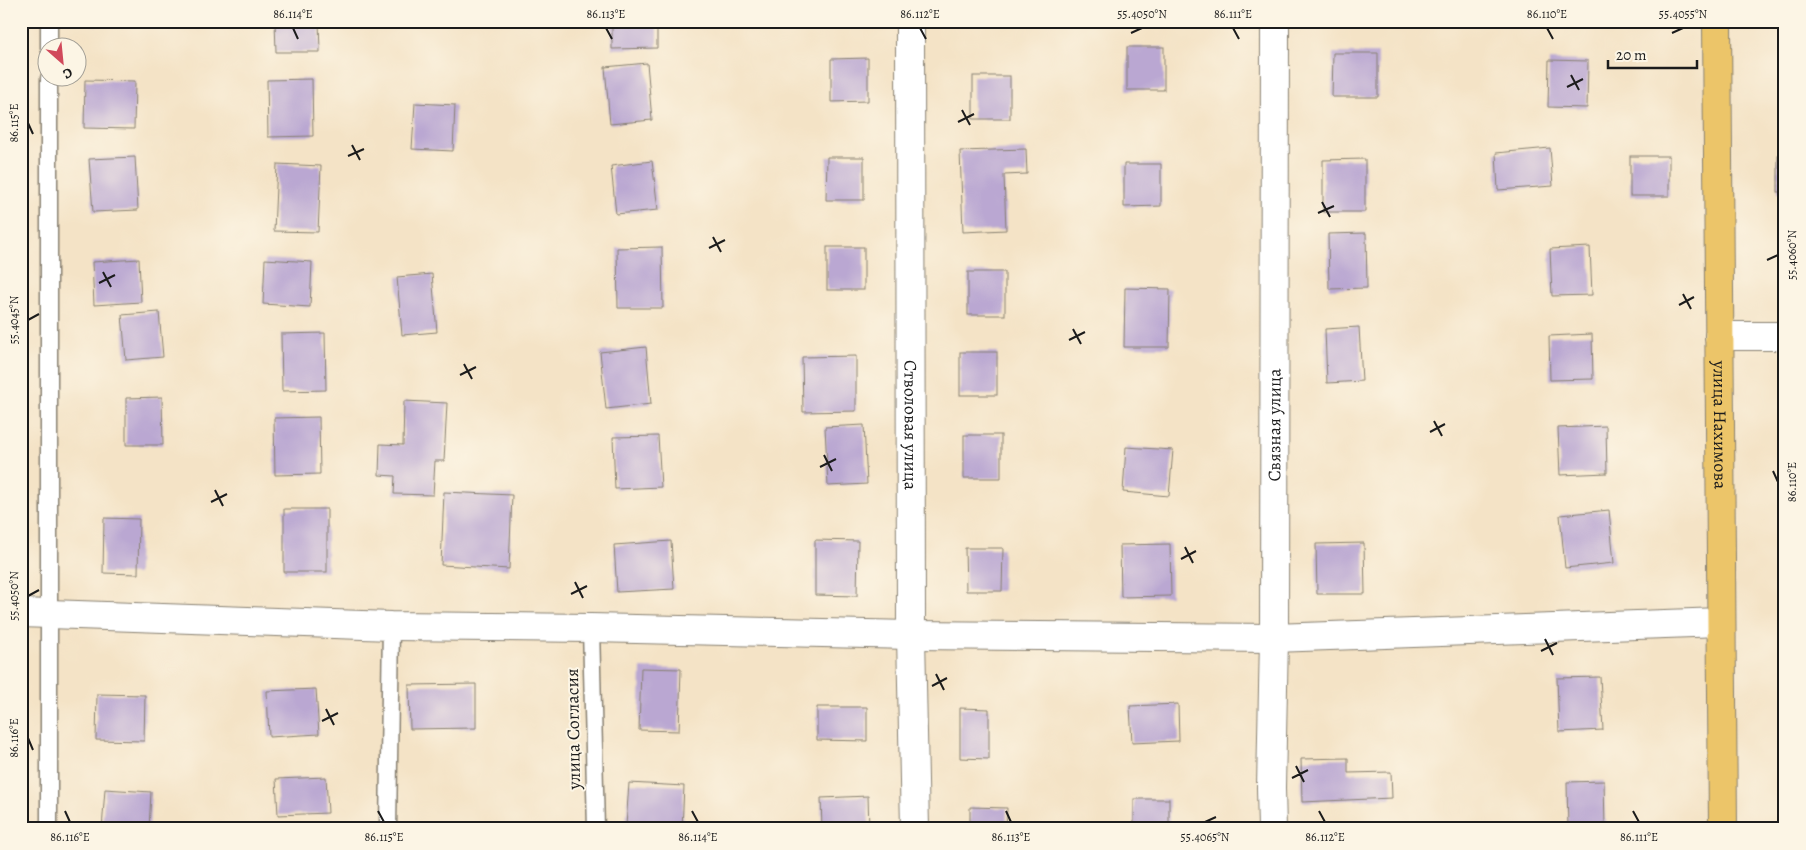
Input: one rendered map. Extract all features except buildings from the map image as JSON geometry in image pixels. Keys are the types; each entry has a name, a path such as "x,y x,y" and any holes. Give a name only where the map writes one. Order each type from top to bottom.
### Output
{"main road":[{"name":"улица Нахимова","path":"1717,21 1723,829"}],"street":[{"name":"Стволовая улица","path":"910,21 910,635 915,829"},
{"name":"Связная улица","path":"1272,829 1275,21"},
{"path":"1719,336 1785,336"},
{"path":"21,613 391,626 910,635 1274,638 1721,622"}],"lane":[{"path":"49,21 49,38"},
{"path":"49,88 49,829"},
{"path":"388,829 391,626"},
{"name":"улица Согласия","path":"591,628 596,829"}]}
